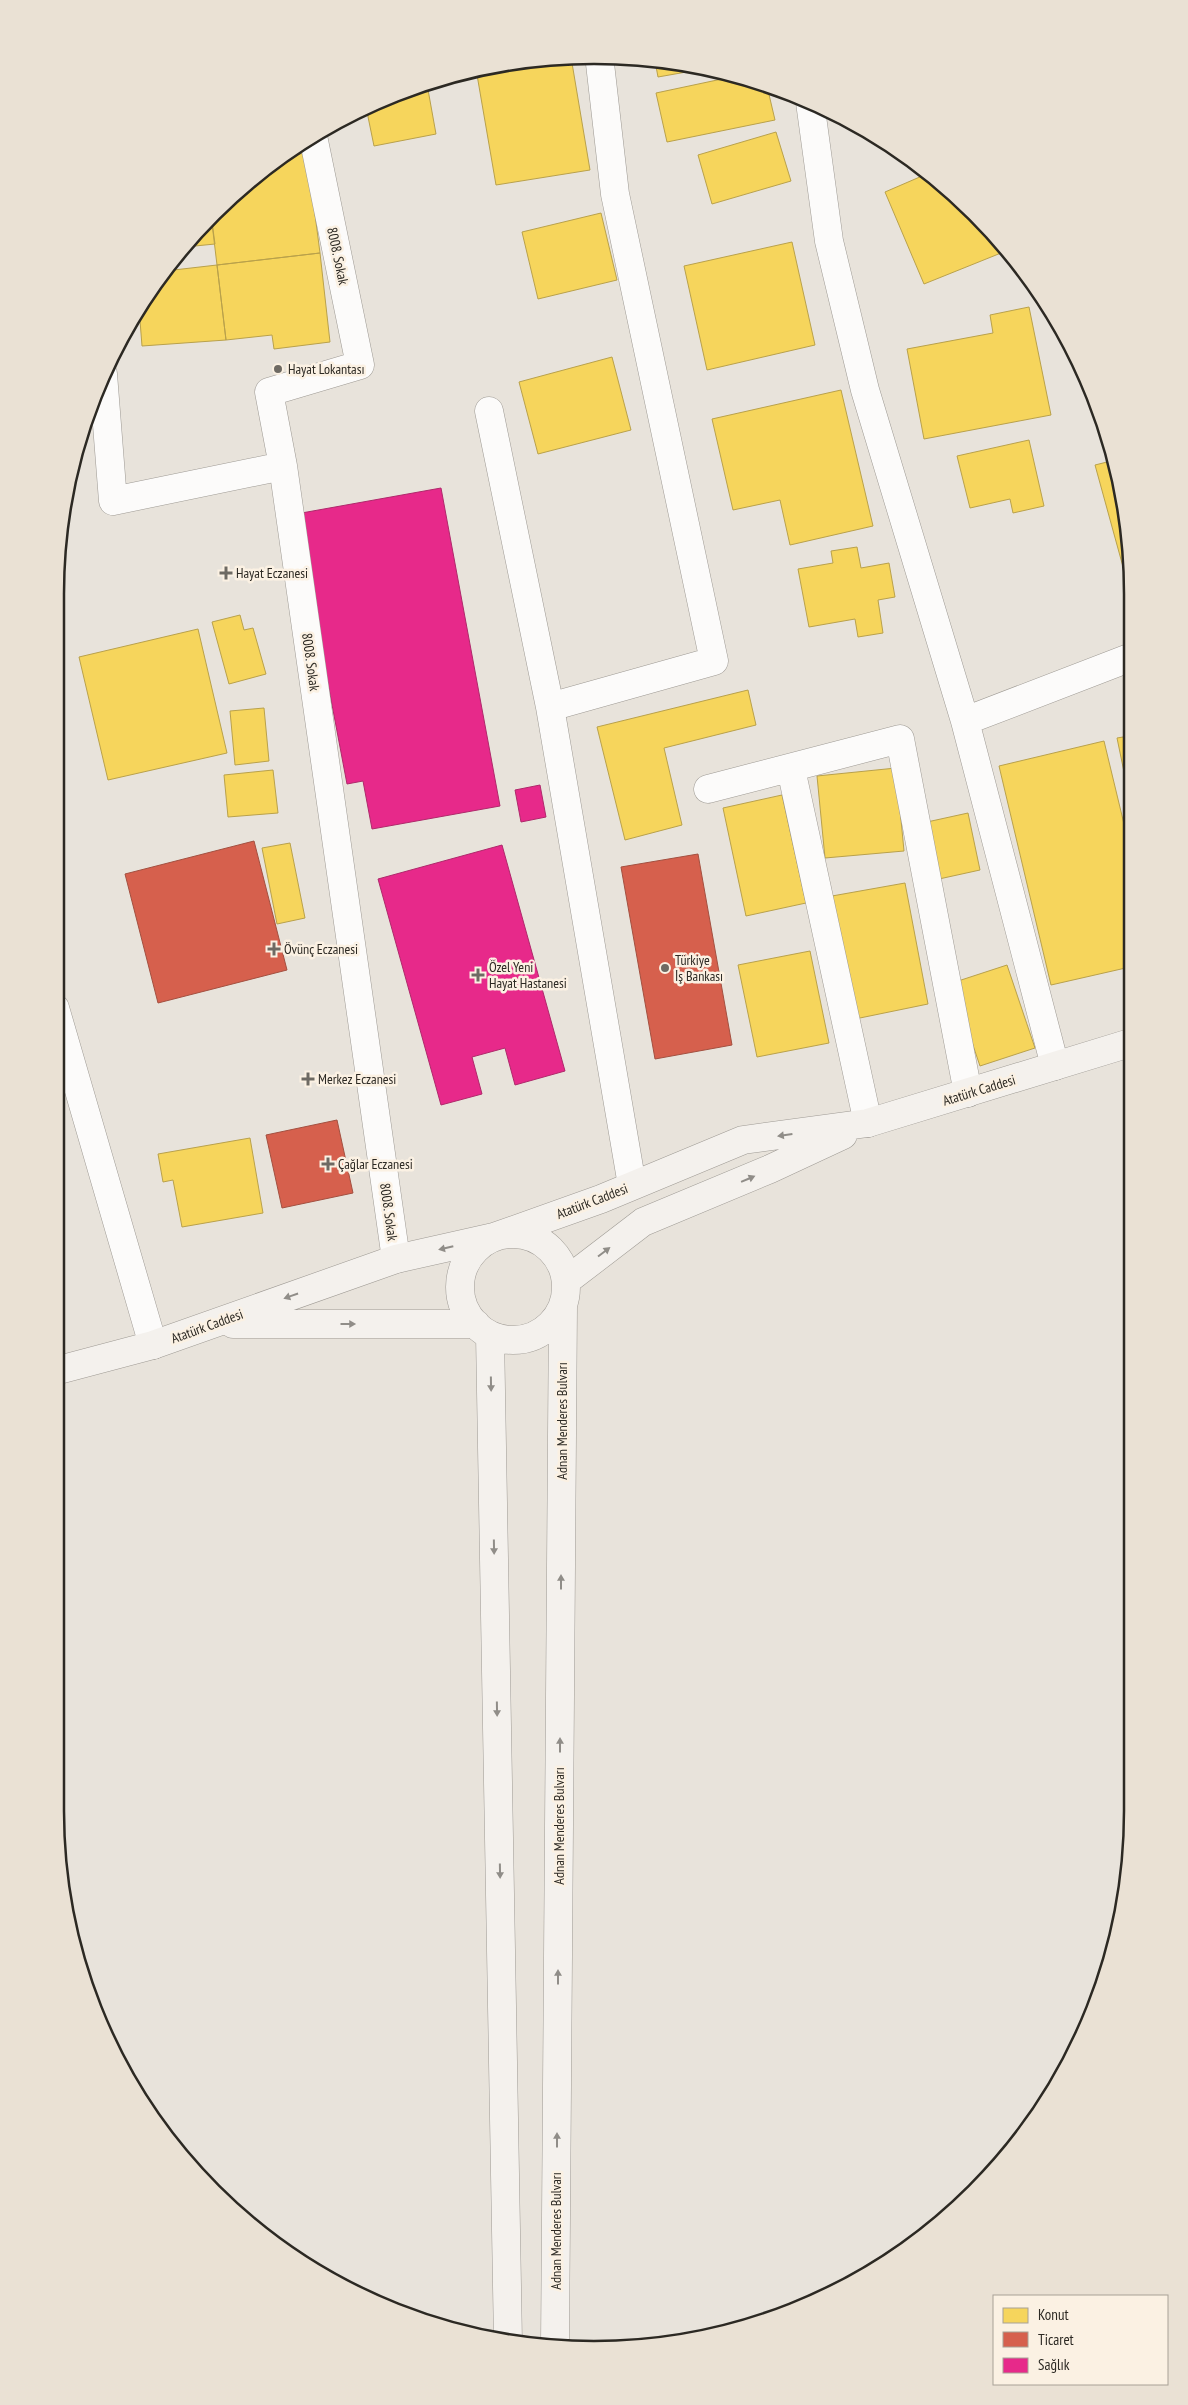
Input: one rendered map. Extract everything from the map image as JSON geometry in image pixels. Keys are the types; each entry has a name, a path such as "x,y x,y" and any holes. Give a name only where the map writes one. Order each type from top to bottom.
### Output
{"main road":[{"name":"Atatürk Caddesi","path":"64,1369 152,1345 396,1259 494,1237 601,1199 743,1140 868,1123 1124,1045"},
{"path":"564,1294 644,1222 770,1169 868,1123"},
{"path":"212,1324 483,1330 506,1340 524,1339 541,1333 554,1321 564,1294 565,1272 557,1256 544,1243 529,1236 511,1233 494,1237 479,1246 467,1260 461,1276 460,1294 465,1310 483,1330 508,2334"},
{"name":"Adnan Menderes Bulvarı","path":"555,2340 564,1294"}],"street":[{"path":"550,707 714,661 615,194 600,64"},
{"path":"811,110 829,241 865,390 965,721 1055,1066"},
{"name":"8008. Sokak","path":"315,144 360,365 268,392 284,466 396,1259"},
{"path":"104,390 113,501 284,466"},
{"path":"489,411 550,707 632,1185"},
{"path":"965,721 1124,660"},
{"path":"708,789 791,769 900,739 968,1093"},
{"path":"791,769 868,1123"},
{"path":"64,1039 152,1345"}],"building: Konut":[{"path":"572,65 590,170 496,185 477,77 525,68"},
{"path":"656,67 686,72 658,77"},
{"path":"720,79 769,94 775,120 667,142 656,93"},
{"path":"428,91 436,134 374,146 367,114"},
{"path":"776,132 791,181 712,204 698,155"},
{"path":"307,153 320,253 217,265 212,226 244,195 297,154"},
{"path":"921,176 969,219 1001,253 924,284 885,192"},
{"path":"601,213 617,280 538,299 522,232"},
{"path":"212,226 215,244 193,246"},
{"path":"792,242 815,345 707,370 684,266"},
{"path":"320,253 330,342 274,349 272,335 226,340 217,265"},
{"path":"217,265 226,340 142,346 140,321 174,270"},
{"path":"1029,307 1051,415 924,439 907,349 993,333 990,315"},
{"path":"612,357 631,430 538,454 519,382"},
{"path":"841,390 873,526 790,545 780,500 733,510 712,419"},
{"path":"1029,440 1044,506 1013,513 1010,499 970,508 957,456"},
{"path":"1107,462 1120,525 1123,568 1095,465"},
{"path":"857,547 861,568 889,563 895,597 878,600 883,633 858,637 855,619 809,627 798,569 833,563 831,551"},
{"path":"240,615 244,630 253,628 266,674 229,684 212,622"},
{"path":"198,629 227,753 108,780 79,657"},
{"path":"748,690 756,725 664,748 682,825 625,840 597,727"},
{"path":"264,708 269,761 235,765 230,711"},
{"path":"1124,737 1124,772 1117,738"},
{"path":"1104,741 1124,824 1124,968 1051,985 999,766"},
{"path":"896,768 904,851 825,858 817,776"},
{"path":"273,770 278,813 228,817 224,775"},
{"path":"782,795 806,903 746,916 723,808"},
{"path":"968,813 980,870 939,879 927,822"},
{"path":"290,843 305,918 277,924 262,848"},
{"path":"905,883 928,1004 855,1019 832,896"},
{"path":"810,951 829,1043 757,1057 738,965"},
{"path":"1007,965 1035,1048 980,1066 952,983"},
{"path":"250,1138 263,1213 182,1227 173,1180 163,1182 158,1154"}],"building: Ticaret":[{"path":"254,841 287,970 158,1003 125,874"},
{"path":"698,854 732,1045 655,1059 621,867"},
{"path":"337,1120 353,1193 282,1208 266,1135"}],"building: Sağlık":[{"path":"441,488 500,806 372,829 363,781 347,784 296,514"},
{"path":"540,785 546,817 521,822 515,790"},
{"path":"502,845 565,1071 515,1085 505,1048 472,1057 482,1094 441,1105 378,879"}],"place":[{"name":"Hayat Lokantası","path":"278,369"},
{"name":"Hayat Eczanesi","path":"226,573"},
{"name":"Övünç Eczanesi","path":"274,949"},
{"name":"Türkiye İş Bankası","path":"665,968"},
{"name":"Özel Yeni Hayat Hastanesi","path":"478,975"},
{"name":"Merkez Eczanesi","path":"308,1079"},
{"name":"Çağlar Eczanesi","path":"328,1164"}]}
